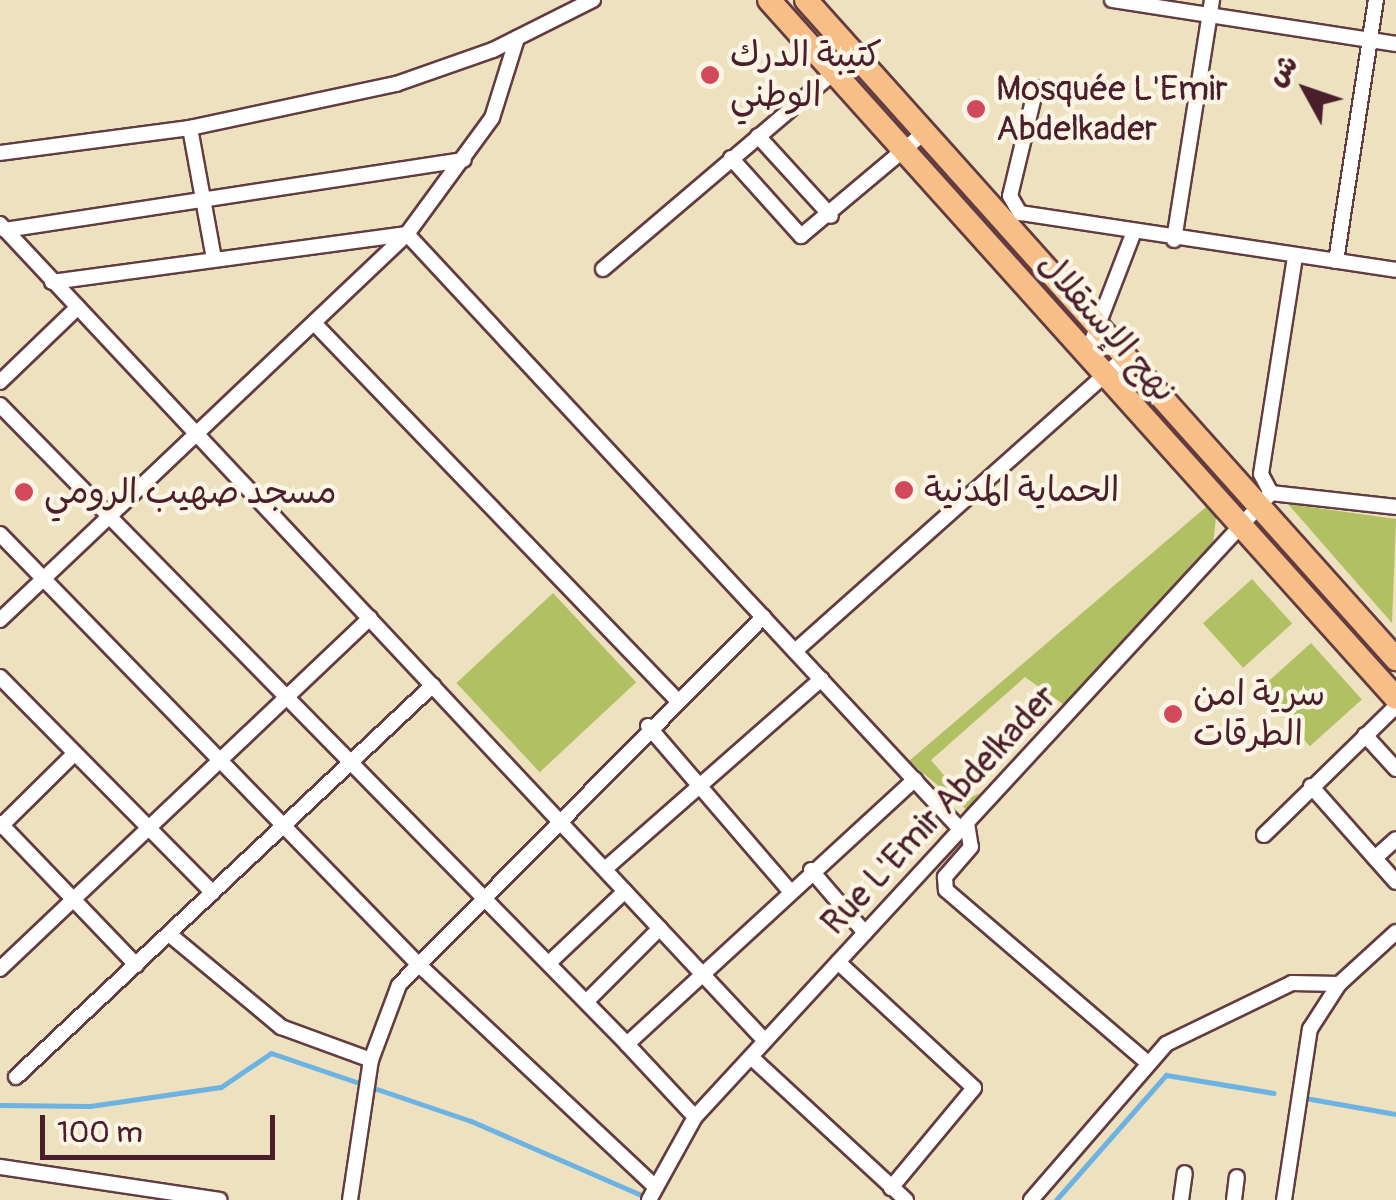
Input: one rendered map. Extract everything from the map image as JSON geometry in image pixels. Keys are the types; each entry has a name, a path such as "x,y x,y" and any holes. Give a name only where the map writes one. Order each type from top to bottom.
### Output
{"main road":[{"name":"نهج الإستقلال","path":"769,0 1105,377 1236,538 1392,675"},
{"name":"نهج الإستقلال","path":"806,0 1125,357 1266,500 1392,675"}],"street":[{"path":"0,153 190,128 396,84 516,38 593,0"},
{"path":"1112,0 1211,8 1396,44"},
{"path":"1336,261 1376,0"},
{"path":"1174,240 1211,8"},
{"path":"0,620 115,518 407,234 492,118 516,38"},
{"path":"603,270 833,73"},
{"path":"1036,88 1012,205 1133,234 1396,270"},
{"path":"190,128 214,259"},
{"path":"732,158 796,234 831,216 925,132"},
{"path":"758,136 831,216"},
{"path":"3,227 464,160"},
{"path":"3,227 201,432 766,1041"},
{"path":"52,282 407,234"},
{"path":"407,234 914,779 963,826 970,847 945,876 946,890 1149,1064"},
{"path":"1086,356 1101,330 1133,234"},
{"path":"1295,256 1262,474 1266,500 1396,506"},
{"path":"0,382 78,308"},
{"path":"315,324 676,698"},
{"path":"795,651 1125,357"},
{"path":"0,406 484,893 695,1117"},
{"name":"Rue L'Emir Abdelkader","path":"651,1193 695,1117 1236,538 1266,500"},
{"path":"0,534 283,828 651,1193"},
{"path":"2,963 370,618"},
{"path":"350,1200 371,1060 388,1006 417,963 676,698 763,618"},
{"path":"0,677 213,893"},
{"path":"605,869 821,679"},
{"path":"16,1077 433,685"},
{"path":"1264,835 1396,706"},
{"path":"648,726 789,890"},
{"path":"1365,735 1396,770"},
{"path":"75,752 1,825 136,965"},
{"path":"627,1044 699,969 914,779"},
{"path":"1311,786 1396,882"},
{"path":"1375,858 1396,840"},
{"path":"812,870 865,932"},
{"path":"550,962 625,890"},
{"path":"587,1001 660,928"},
{"path":"1284,1200 1310,1029 1340,984 1396,932"},
{"path":"169,934 281,1027 371,1060"},
{"path":"838,962 974,1088 891,1188"},
{"path":"1031,1200 1149,1064 1212,1018 1292,982 1340,984"},
{"path":"750,1057 906,1200"},
{"path":"0,1167 220,1200"},
{"path":"1181,1200 1185,1173"},
{"path":"1234,1200 1237,1177"}],"green space":[{"path":"1288,504 1396,519 1392,623"},
{"path":"1206,507 1216,517 1213,545 1067,707 1025,677 931,760 965,800 980,793 967,810 909,761"},
{"path":"1252,579 1292,624 1243,668 1203,623"},
{"path":"553,593 636,682 540,772 456,683"},
{"path":"1311,643 1362,699 1310,746 1259,690"}],"waterway":[{"path":"0,1105 90,1106 221,1087 271,1053 471,1121 648,1198"},
{"path":"1056,1200 1166,1075 1274,1093"},
{"path":"1305,1098 1396,1114"}],"place":[{"name":"كتيبة الدرك الوطني","path":"710,75"},
{"name":"Mosquée L'Emir Abdelkader","path":"976,109"},
{"name":"الحماية المدنية","path":"904,490"},
{"name":"مسجد صهيب الرومي","path":"24,492"},
{"name":"سرية امن الطرقات","path":"1173,714"}]}
